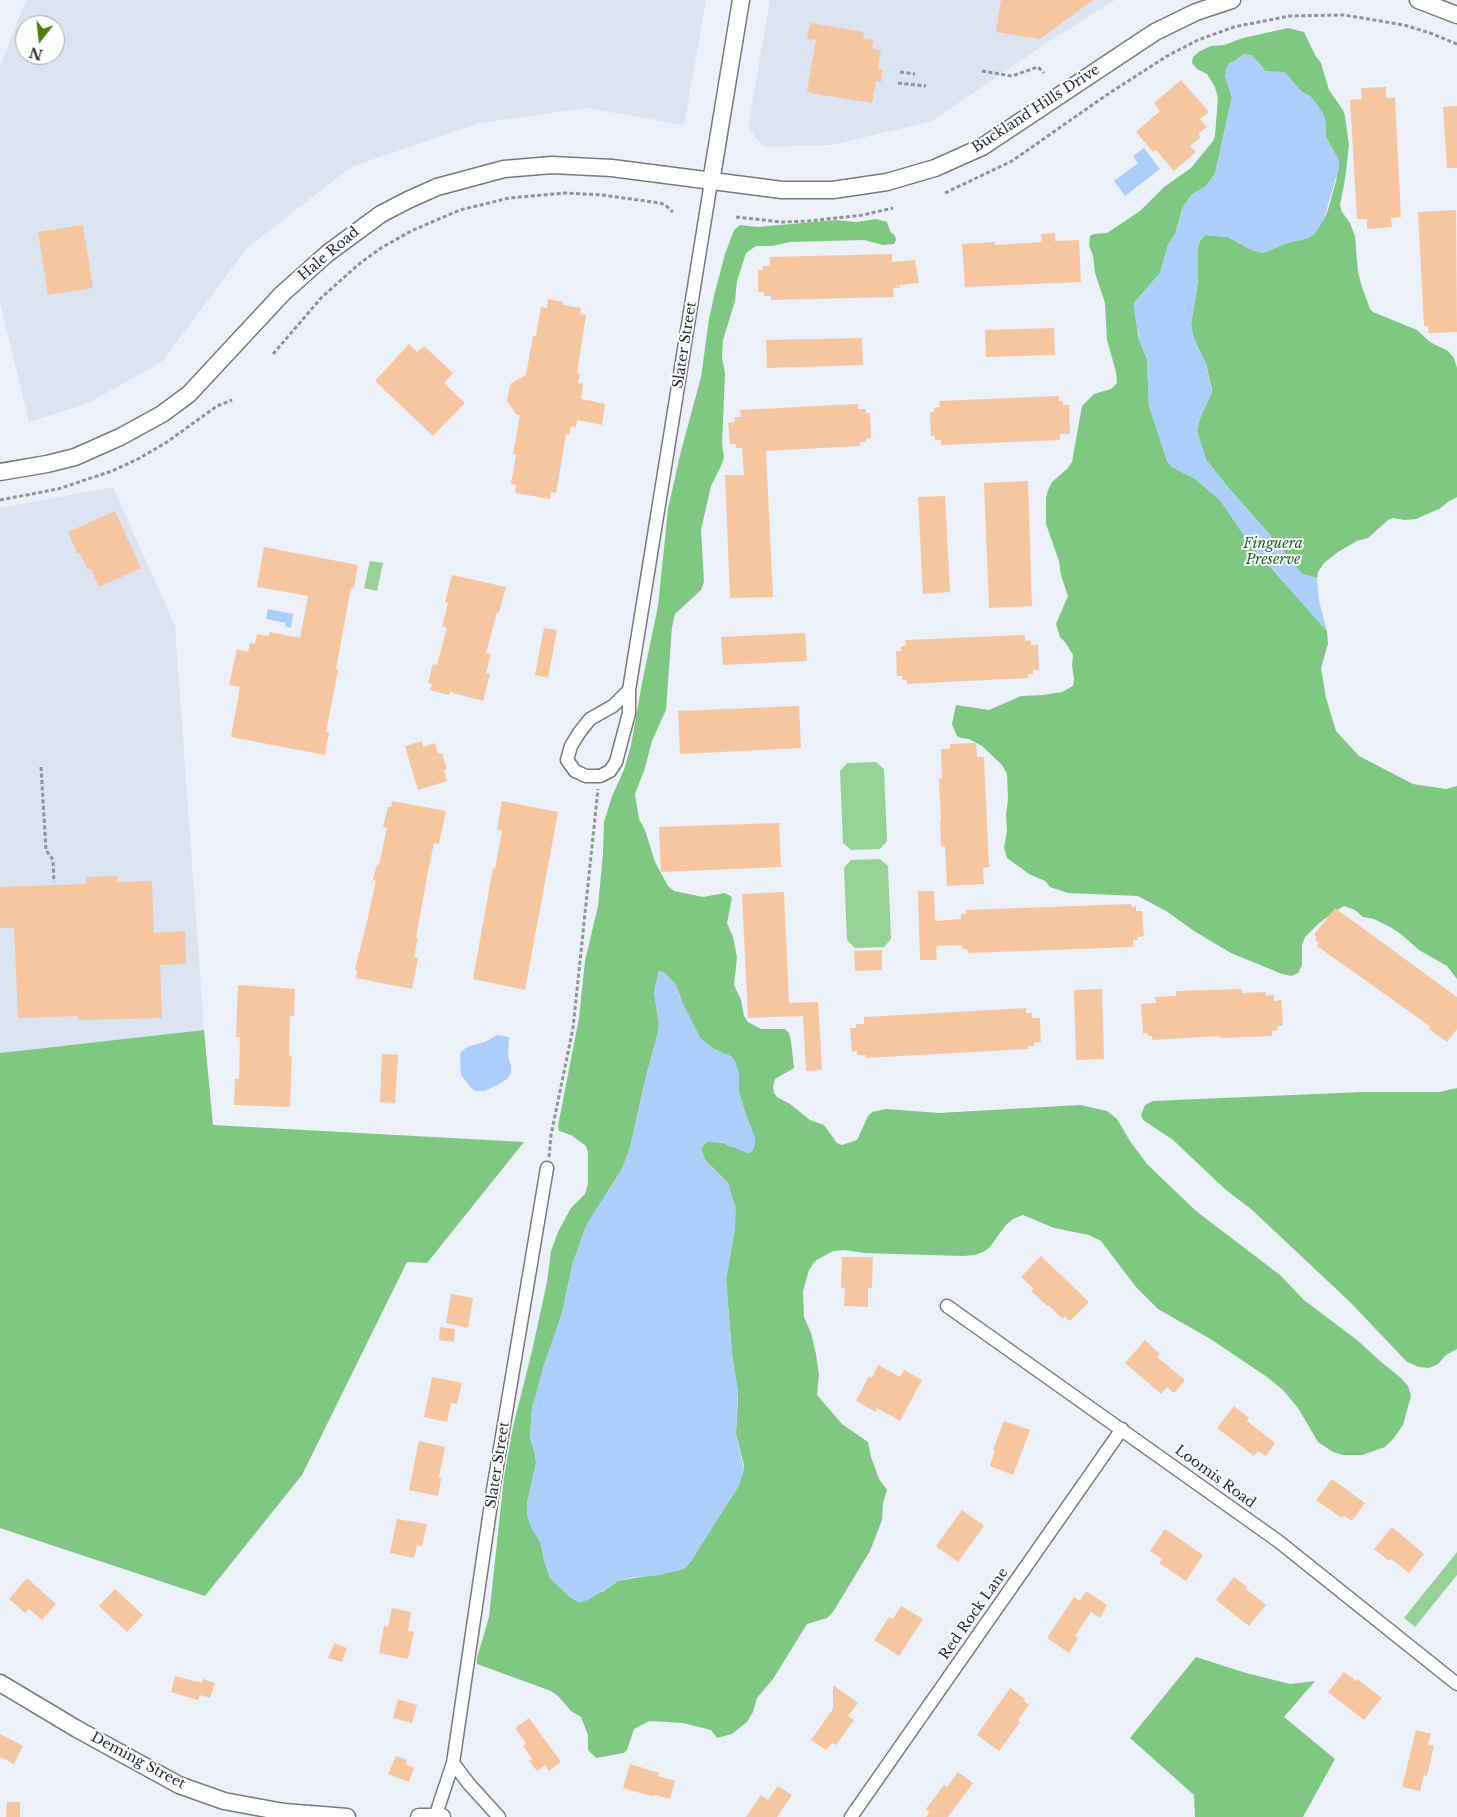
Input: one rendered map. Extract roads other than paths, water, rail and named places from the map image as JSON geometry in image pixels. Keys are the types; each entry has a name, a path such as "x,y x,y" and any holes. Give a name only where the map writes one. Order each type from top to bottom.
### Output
{"street":[{"name":"Slater Street","path":"629,690 613,706 590,719 571,746 568,760 575,771 586,776 600,776 610,771 616,762 629,713 629,690 741,0"},
{"name":"Buckland Hills Drive","path":"711,182 782,190 834,190 887,182 935,168 970,153 995,139 1155,32 1196,12 1232,0"},
{"path":"1418,0 1457,15"},
{"name":"Hale Road","path":"0,472 47,464 75,456 120,438 162,414 181,400 206,377 282,294 328,253 369,222 422,193 484,174 538,165 581,165 612,168 711,182"},
{"name":"Slater Street","path":"435,1817 453,1763 493,1490 548,1168"},
{"name":"Loomis Road","path":"948,1306 1278,1541 1457,1684"},
{"name":"Red Rock Lane","path":"851,1817 1122,1429"},
{"name":"Deming Street","path":"0,1683 77,1729 179,1785 224,1801 284,1812 347,1817"},
{"path":"453,1763 499,1817"},
{"path":"419,1817 442,1817"}],"water":[{"path":"1244,54 1252,55 1265,71 1285,72 1302,92 1311,97 1317,104 1325,117 1326,137 1339,161 1339,167 1324,219 1315,234 1308,238 1287,243 1263,253 1253,251 1228,237 1205,235 1200,241 1198,247 1198,280 1191,325 1194,339 1206,364 1212,392 1200,418 1197,431 1206,460 1227,486 1302,574 1317,578 1319,601 1327,631 1250,544 1220,500 1194,478 1172,467 1167,461 1149,406 1147,359 1141,346 1135,317 1134,303 1160,273 1168,245 1175,234 1184,205 1192,194 1205,187 1215,174 1232,97 1225,71 1229,63 1237,60"},
{"path":"1144,148 1160,169 1125,196 1114,181 1138,163 1133,156"},
{"path":"268,609 293,614 291,628 285,626 286,623 266,619"},
{"path":"659,971 664,972 676,984 680,997 700,1038 712,1048 732,1057 735,1061 739,1073 739,1093 755,1137 755,1145 752,1152 747,1153 724,1143 714,1141 706,1142 701,1149 705,1160 728,1183 736,1208 735,1228 726,1280 732,1355 738,1389 736,1434 744,1471 739,1485 685,1568 655,1576 634,1577 618,1581 590,1599 579,1603 550,1578 541,1544 527,1516 527,1504 536,1463 530,1438 532,1408 543,1367 562,1313 573,1262 584,1230 622,1169 630,1148 658,1033 659,1024 654,992"},
{"path":"497,1035 509,1037 508,1056 511,1073 507,1079 499,1084 485,1091 476,1091 472,1089 461,1075 460,1053 467,1047 485,1042"}],"park label":[{"name":"Finguera Preserve","path":"1273,552"}]}
